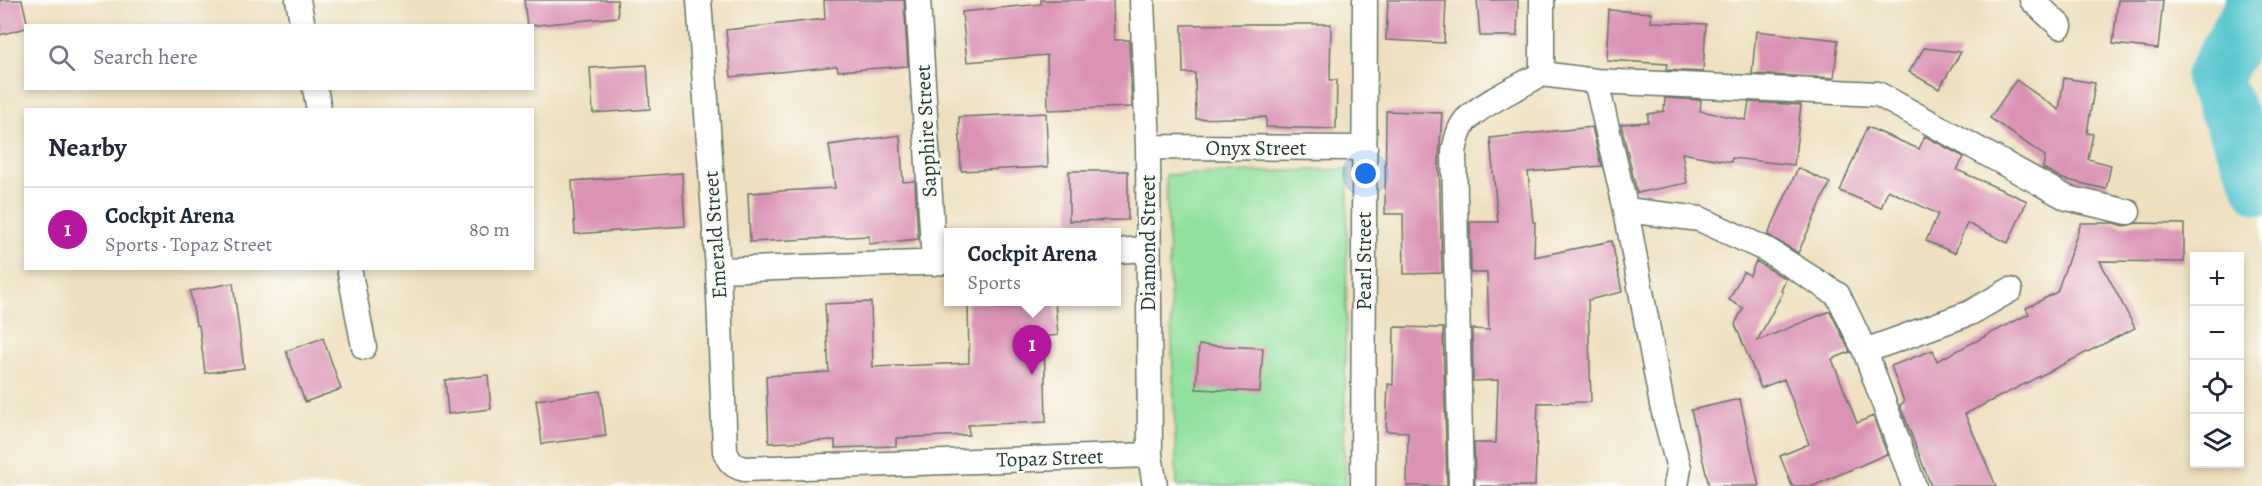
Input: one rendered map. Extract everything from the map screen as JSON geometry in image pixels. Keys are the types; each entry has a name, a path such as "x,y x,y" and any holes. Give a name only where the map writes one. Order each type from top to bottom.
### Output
{"street":[{"path":"298,0 303,24"},
{"name":"Emerald Street","path":"699,0 718,270 725,451 728,460 735,467"},
{"name":"Sapphire Street","path":"918,0 941,262"},
{"name":"Diamond Street","path":"1142,0 1148,147 1150,455 1155,486"},
{"name":"Pearl Street","path":"1364,486 1365,0"},
{"path":"1542,0 1542,74"},
{"path":"2032,0 2060,26"},
{"path":"1461,486 1454,152 1457,136 1465,122 1477,111 1542,74 1596,81 1878,94 2067,198 2128,212"},
{"path":"1596,81 1626,210 1662,405 1679,468 1676,486"},
{"path":"315,90 319,108"},
{"name":"Onyx Street","path":"1148,147 1365,148"},
{"path":"1626,210 1700,219 1767,250 1838,295 1865,351 1914,486"},
{"path":"1121,251 1147,249"},
{"path":"718,270 941,262"},
{"path":"349,270 364,346"},
{"path":"1865,351 1970,313 2010,290"},
{"name":"Topaz Street","path":"735,467 744,469 1150,455"}],"green space":[{"path":"1348,169 1344,444 1346,486 1177,486 1166,175"}],"building":[{"path":"0,0 22,0 28,24 24,24 24,29 0,35"},
{"path":"524,0 617,0 618,17 534,25 527,24"},
{"path":"824,0 904,0 908,66 838,71 837,66 731,77 726,30 825,19"},
{"path":"1041,0 1113,0 1114,40 1129,40 1132,107 1048,110 1047,55 967,62 962,12 1041,4"},
{"path":"1388,0 1446,0 1444,43 1386,40"},
{"path":"1477,0 1518,0 1517,36 1480,36"},
{"path":"2118,0 2163,0 2158,49 2113,44"},
{"path":"1609,10 1652,13 1651,22 1706,24 1703,72 1666,70 1667,64 1606,60"},
{"path":"1331,24 1330,80 1337,80 1336,129 1266,127 1266,117 1196,119 1195,73 1183,73 1182,25"},
{"path":"1756,31 1838,40 1834,78 1752,74"},
{"path":"1924,48 1961,52 1939,89 1909,72"},
{"path":"647,65 650,109 593,113 590,68"},
{"path":"2064,78 2095,83 2087,133 2093,134 2088,159 2111,165 2106,189 2063,179 2043,168 2045,156 1990,118 2016,80 2059,110"},
{"path":"1665,98 1701,100 1700,111 1746,120 1749,102 1801,105 1794,165 1732,158 1731,162 1682,153 1687,183 1637,193 1621,124 1648,122 1648,114 1664,111"},
{"path":"1386,111 1442,113 1439,161 1442,273 1404,274 1403,214 1385,214"},
{"path":"1046,113 1048,167 961,171 959,117"},
{"path":"1592,127 1601,166 1528,172 1533,222 1535,222 1534,257 1612,241 1622,292 1588,300 1591,402 1538,403 1535,486 1475,486 1474,443 1496,443 1498,380 1473,381 1472,329 1489,330 1487,273 1471,273 1470,222 1498,222 1490,138"},
{"path":"1867,127 1919,149 1925,136 1964,157 1957,170 2027,201 2008,243 1967,223 1955,253 1926,241 1938,214 1888,190 1881,208 1840,191"},
{"path":"900,135 903,182 915,181 918,239 869,244 869,236 750,242 748,193 835,188 829,145"},
{"path":"1798,168 1830,183 1798,253 1768,235"},
{"path":"1069,171 1128,171 1128,220 1069,221"},
{"path":"682,173 685,226 575,234 572,181"},
{"path":"2081,223 2114,223 2125,226 2136,223 2184,224 2184,262 2100,261 2135,328 1965,414 1996,486 1931,486 1900,405 1904,402 1891,366 1933,350 1937,361 2029,314 2026,308 2057,292"},
{"path":"1756,261 1786,279 1781,291 1783,292 1757,341 1830,311 1850,352 1832,359 1857,423 1873,416 1887,454 1813,486 1792,486 1780,456 1809,444 1784,379 1761,388 1735,324 1743,308 1729,300 1743,272 1750,275"},
{"path":"233,283 244,368 205,373 199,325 196,325 190,291"},
{"path":"871,302 873,367 969,363 968,306 1055,306 1058,335 1044,337 1046,422 968,425 969,435 896,438 896,446 835,448 835,440 769,443 766,376 829,372 825,304"},
{"path":"1394,327 1443,328 1447,486 1407,486 1408,432 1386,431 1388,384 1393,385"},
{"path":"323,338 341,389 305,402 286,351"},
{"path":"1199,345 1263,348 1260,392 1196,389"},
{"path":"488,375 491,409 448,414 445,380"},
{"path":"600,391 606,436 542,444 536,400"},
{"path":"1740,399 1759,486 1709,486 1691,410"}],"waterway":[{"path":"2257,0 2213,78 2262,187"}],"place":[{"name":"Cockpit Arena","path":"1032,375"}]}
